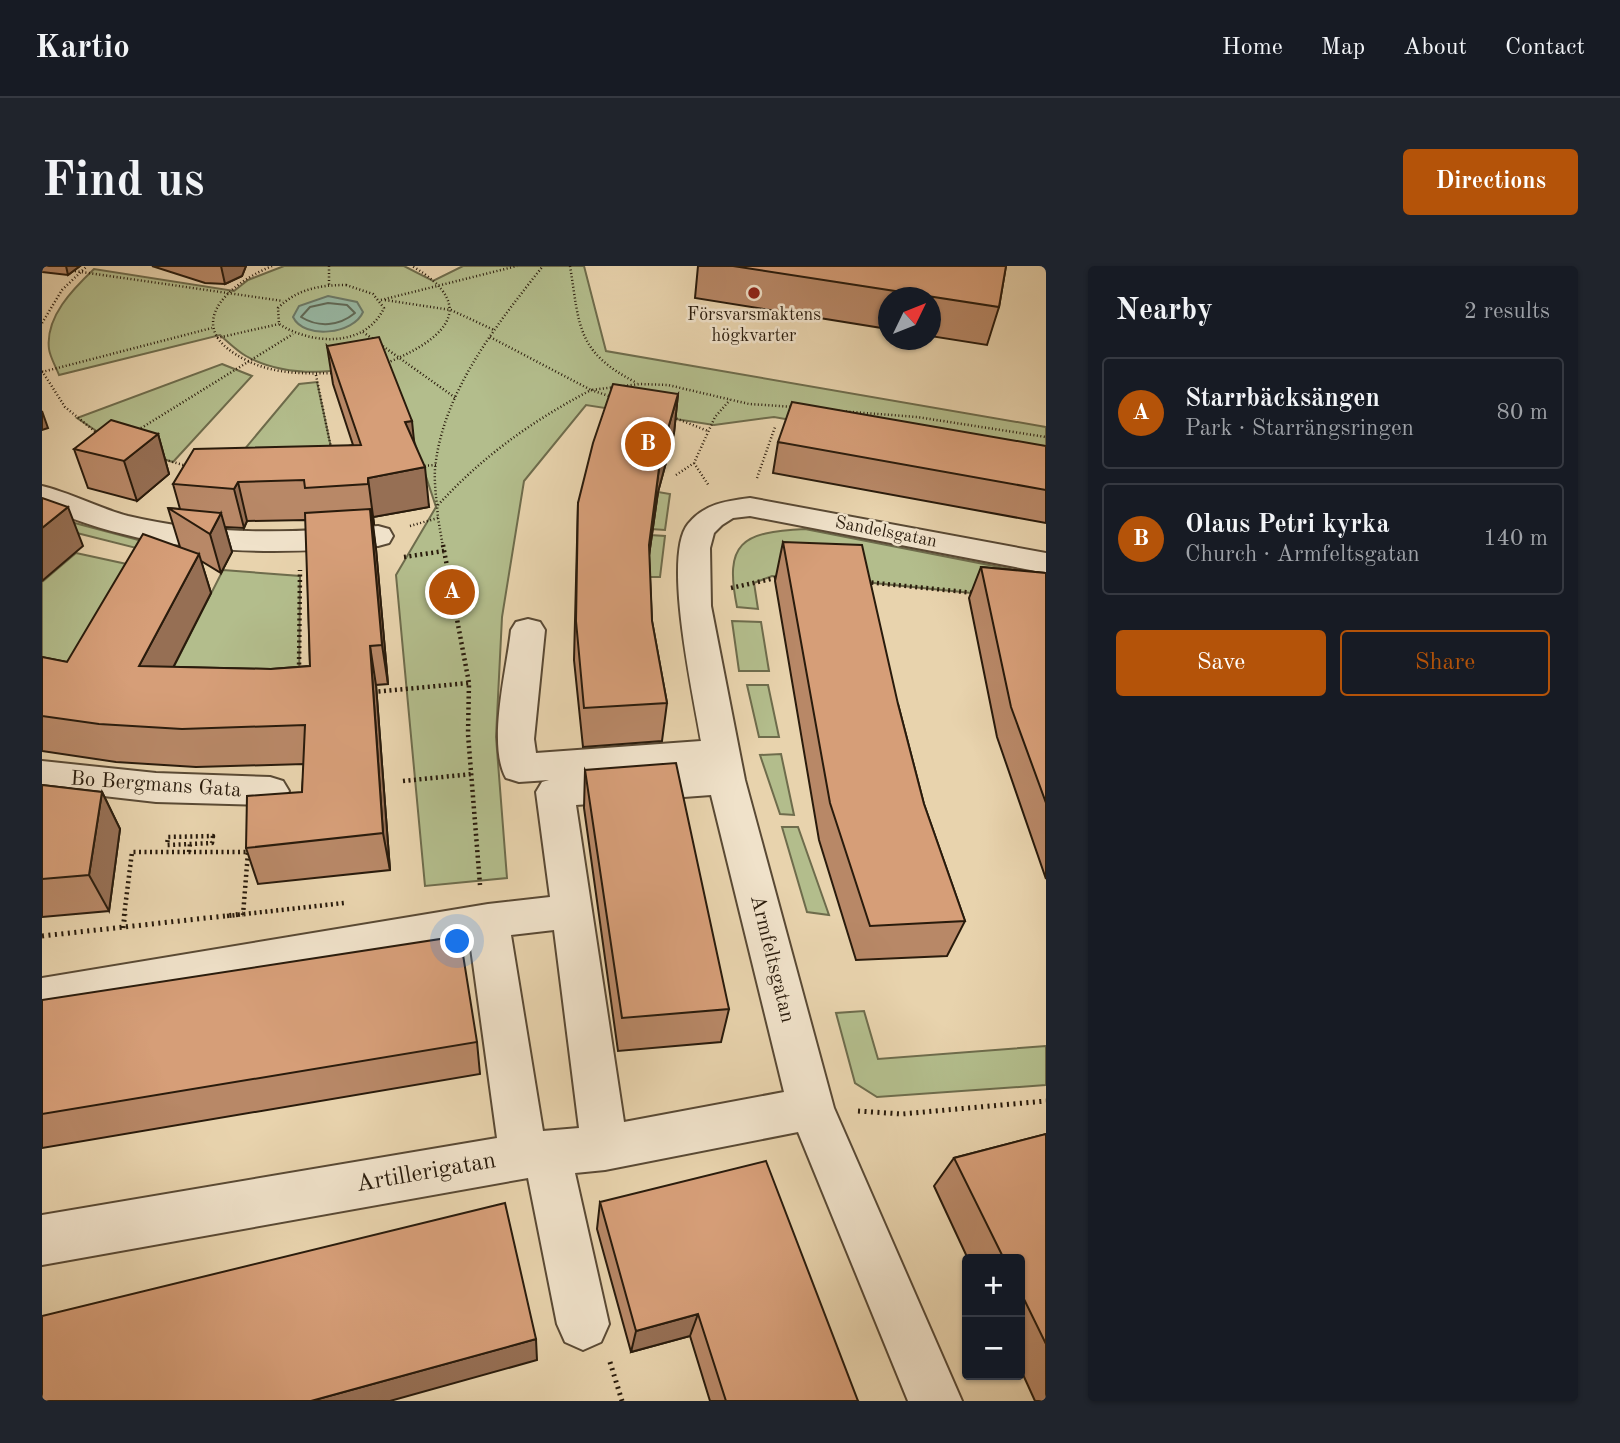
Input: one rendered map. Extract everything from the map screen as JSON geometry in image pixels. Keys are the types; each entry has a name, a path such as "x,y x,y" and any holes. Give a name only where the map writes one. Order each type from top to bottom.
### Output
{"street":[{"path":"42,495 69,508 121,524 202,537 261,543 378,536"},
{"name":"Sandelsgatan","path":"726,510 750,508 775,511 1046,563"},
{"name":"Armfeltsgatan","path":"726,510 711,518 699,530 695,548 695,607 724,767 832,1109 935,1401"},
{"path":"528,630 516,739 519,768 724,767"},
{"path":"605,1148 555,792 724,767"},
{"name":"Bo Bergmans Gata","path":"42,775 123,787 204,792 271,791"},
{"path":"42,997 478,899 572,911"},
{"path":"478,899 535,1154 583,1324"},
{"name":"Artillerigatan","path":"42,1240 535,1154 605,1148 832,1109"}],"path":[{"path":"42,323 60,289 87,266"},
{"path":"272,266 264,267 225,293 216,304 212,328 216,338 228,351 267,369 316,374 336,373"},
{"path":"329,266 330,285"},
{"path":"375,367 401,359 431,341 448,321 451,310 449,296 440,284 412,266"},
{"path":"381,300 517,266"},
{"path":"478,899 469,683 438,518 436,465 457,399 490,337 543,266"},
{"path":"570,266 587,348 599,363 640,384"},
{"path":"78,271 284,301"},
{"path":"279,324 278,309 284,301 303,290 330,285 360,288 381,300 451,310 495,330"},
{"path":"216,338 279,324 293,334 327,339 363,332 382,316 384,308 381,300"},
{"path":"104,437 69,412 56,397 42,371 212,328"},
{"path":"363,332 457,399"},
{"path":"138,430 293,334"},
{"path":"490,337 590,390 613,397"},
{"path":"316,374 332,452"},
{"path":"438,505 471,468 506,438 590,390 640,384 668,385 730,400 801,408"},
{"path":"676,475 694,463 715,417 730,400"},
{"path":"827,410 917,417 1046,437"},
{"path":"660,412 708,431"},
{"path":"757,478 775,427"},
{"path":"152,457 188,466"},
{"path":"415,467 436,465"},
{"path":"378,536 438,518"},
{"path":"299,671 300,565"},
{"path":"695,588 738,588 772,576 785,577"},
{"path":"864,582 986,594"},
{"path":"364,693 469,683"},
{"path":"403,781 472,774"},
{"path":"191,836 193,824"},
{"path":"213,836 212,843 190,844 167,845 168,837 213,836"},
{"path":"188,852 190,844"},
{"path":"123,928 132,852 248,852 243,915"},
{"path":"42,936 348,903"},
{"path":"832,1109 902,1114 1046,1101"}],"shaded area":[{"path":"284,266 404,266 433,281 463,266 584,266 606,351 1046,427 1046,465 774,417 714,425 586,405 524,481 502,617 496,737 507,878 425,886 396,575 436,507 388,362 334,371 298,371 263,364 246,356 220,335 59,375 50,352 49,337 56,315 69,295 94,269 234,291 248,280"},
{"path":"222,364 252,376 173,462 116,444 77,418"},
{"path":"317,382 332,452 228,469 299,384"},
{"path":"658,492 670,494 665,530 651,529"},
{"path":"71,522 146,542 140,549 61,529"},
{"path":"805,529 1020,571 1039,600 864,582 772,576 754,583 758,609 737,607 733,568 742,545 766,533"},
{"path":"650,535 665,536 660,577 646,577"},
{"path":"76,553 145,568 78,673 42,667 42,582"},
{"path":"223,570 300,576 299,699 161,692"},
{"path":"732,621 761,622 769,671 739,671"},
{"path":"747,685 768,685 779,737 759,737"},
{"path":"781,754 794,815 780,814 760,755"},
{"path":"782,827 798,827 829,915 807,912"},
{"path":"864,1011 878,1059 1046,1046 1046,1085 877,1097 855,1083 836,1013"}],"water":[{"path":"328,296 357,302 363,312 350,325 329,331 307,329 293,317 299,306"}],"building":[{"path":"733,266 1006,266 999,307 941,298 941,287 878,288"},
{"path":"379,337 412,421 405,422 425,467 368,478 368,484 305,488 304,480 238,482 234,489 173,484 194,449 361,445 327,346"},
{"path":"613,384 678,394 661,453 649,545 652,621 667,703 584,708 576,621 578,503 593,443"},
{"path":"792,402 1046,446 1046,490 778,442"},
{"path":"111,420 158,434 124,461 74,449"},
{"path":"42,498 68,507 42,528"},
{"path":"168,508 221,513 210,534"},
{"path":"370,509 382,645 370,646 383,833 246,848 247,796 302,792 305,725 182,729 99,724 42,716 42,657 67,662 143,534 199,554 139,666 271,669 310,666 305,513"},
{"path":"783,542 862,545 924,804 965,921 870,926 830,803"},
{"path":"981,567 1046,573 1046,803 1011,707"},
{"path":"676,763 729,1009 622,1018 585,770"},
{"path":"42,785 102,792 89,875 42,879"},
{"path":"460,936 477,1042 42,1114 42,1000"},
{"path":"1046,1134 1046,1344 1025,1301 1025,1254 1002,1254 954,1158"},
{"path":"766,1161 858,1401 726,1401 698,1314 636,1331 600,1202"},
{"path":"505,1203 536,1339 311,1401 42,1401 42,1316"}],"place":[{"name":"Försvarsmaktens högkvarter","path":"754,293"},
{"name":"Olaus Petri kyrka","path":"648,444"},
{"name":"Starrbäcksängen","path":"452,592"}]}
